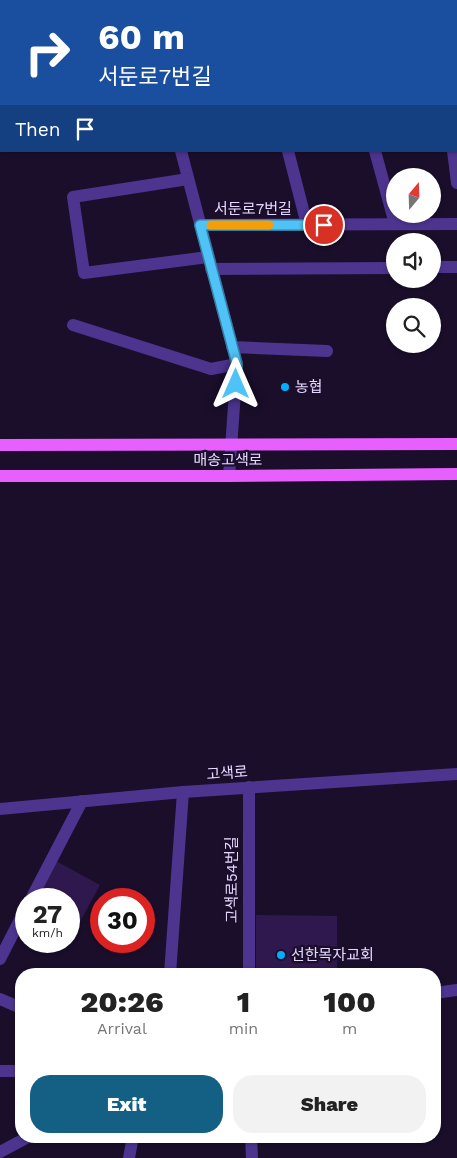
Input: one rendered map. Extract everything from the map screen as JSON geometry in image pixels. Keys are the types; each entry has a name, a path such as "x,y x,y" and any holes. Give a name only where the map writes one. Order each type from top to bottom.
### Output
{"main road":[{"name":"매송고색로","path":"0,445 457,444"},
{"name":"매송고색로","path":"0,476 457,474"}],"street":[{"path":"181,152 237,364 229,476"},
{"name":"서둔로7번길","path":"288,152 307,225"},
{"path":"374,152 395,224"},
{"path":"453,152 457,183"},
{"path":"188,179 73,197 84,273 210,263 386,268"},
{"name":"서둔로7번길","path":"200,225 457,224"},
{"path":"441,267 457,267"},
{"path":"73,324 211,369 237,364"},
{"path":"232,347 327,351"},
{"name":"고색로","path":"0,810 183,792 457,774"},
{"name":"고색로54번길","path":"248,787 249,968"},
{"path":"170,968 183,792"},
{"path":"37,888 82,801"},
{"path":"0,958 15,929"},
{"path":"441,992 457,990"},
{"path":"0,999 15,1005"},
{"path":"0,1071 15,1071"},
{"path":"0,1152 17,1143"},
{"path":"129,1158 132,1143"},
{"path":"251,1143 252,1158"}],"building":[{"path":"56,861 100,885 98,888 90,888 90,903 80,922 80,888 42,888"},
{"path":"256,915 337,916 337,968 256,968"}],"slow traffic":[{"path":"211,225 269,225"}],"place":[{"name":"농협","path":"285,387"},
{"name":"선한목자교회","path":"281,955"}],"route":[{"path":"236,384 237,364 200,225 324,225"}]}
